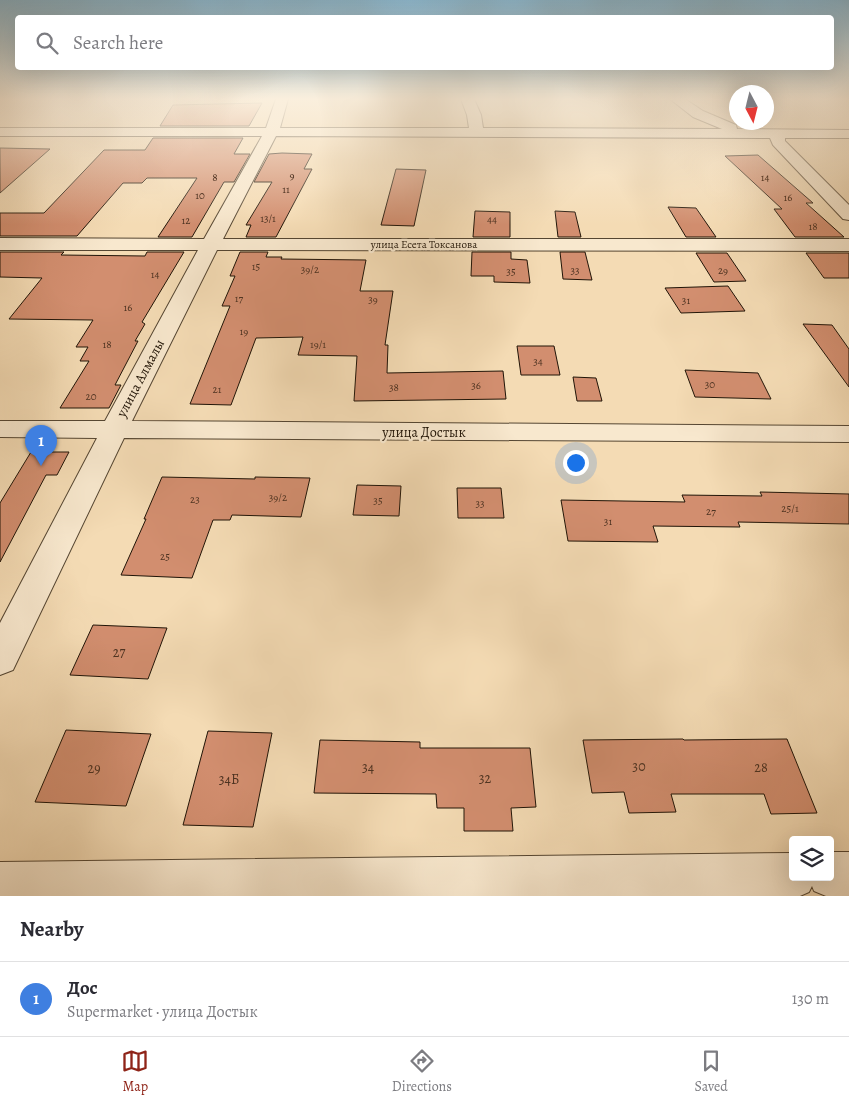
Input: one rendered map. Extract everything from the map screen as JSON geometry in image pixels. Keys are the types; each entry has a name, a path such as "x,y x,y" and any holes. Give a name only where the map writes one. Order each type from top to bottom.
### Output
{"street":[{"name":"улица Алмалы","path":"0,659 113,430 209,245 267,141"},
{"path":"778,141 849,216"},
{"name":"улица Есета Токсанова","path":"0,244 849,245"},
{"name":"улица Достык","path":"0,429 849,434"},
{"path":"834,875 849,875"},
{"path":"0,885 789,876"}],"building":[{"path":"151,141 241,141 234,154 250,154 234,182 224,182 192,237 158,237 197,178 147,178 142,183 123,183 77,236 0,236 0,213 44,213 104,150 145,150"},
{"path":"0,148 50,149 0,193"},
{"path":"269,154 312,154 304,169 312,169 276,237 246,237 251,225 246,225 272,182 254,182"},
{"path":"758,155 813,203 806,203 844,237 795,237 774,209 782,209 725,156"},
{"path":"396,169 426,170 414,226 381,225"},
{"path":"668,207 696,208 716,237 686,237"},
{"path":"475,211 510,212 510,237 473,237"},
{"path":"555,211 575,212 581,237 558,237"},
{"path":"0,252 64,252 61,255 145,256 147,252 184,252 142,322 145,324 115,385 121,385 109,408 60,408 89,361 80,361 88,347 76,347 93,320 9,319 42,278 0,277"},
{"path":"240,252 268,252 266,257 282,257 281,259 366,260 360,291 393,291 385,345 388,345 387,373 503,371 506,399 354,401 357,356 298,355 303,337 256,338 231,405 190,404 230,306 222,306 235,276 230,276"},
{"path":"472,252 511,252 511,259 527,260 530,283 494,282 494,276 471,276"},
{"path":"560,252 585,252 592,280 563,279"},
{"path":"696,253 727,253 746,281 714,282"},
{"path":"806,253 849,253 849,278 824,278"},
{"path":"728,286 745,311 681,313 665,288"},
{"path":"803,324 832,325 849,349 849,387"},
{"path":"517,346 554,346 560,375 521,375"},
{"path":"685,370 758,373 771,399 695,397"},
{"path":"573,377 596,378 602,401 577,401"},
{"path":"31,452 69,452 57,475 46,475 0,562 0,503"},
{"path":"162,477 310,478 301,517 232,515 230,520 213,520 192,578 121,575"},
{"path":"357,485 401,486 399,516 353,515"},
{"path":"457,488 501,488 504,518 458,518"},
{"path":"760,492 849,494 849,524 738,522 740,527 653,526 658,542 568,541 561,500 685,502 682,495 762,496"},
{"path":"93,625 167,628 148,679 70,675"},
{"path":"66,730 151,734 126,806 35,802"},
{"path":"208,731 272,733 253,827 183,825"},
{"path":"787,739 817,813 771,814 764,794 671,794 676,812 629,813 624,792 592,793 583,740"},
{"path":"320,740 420,742 420,748 530,748 536,807 511,808 513,831 464,831 464,808 437,808 436,794 314,793"}],"place":[{"name":"Дос","path":"41,466"}]}
